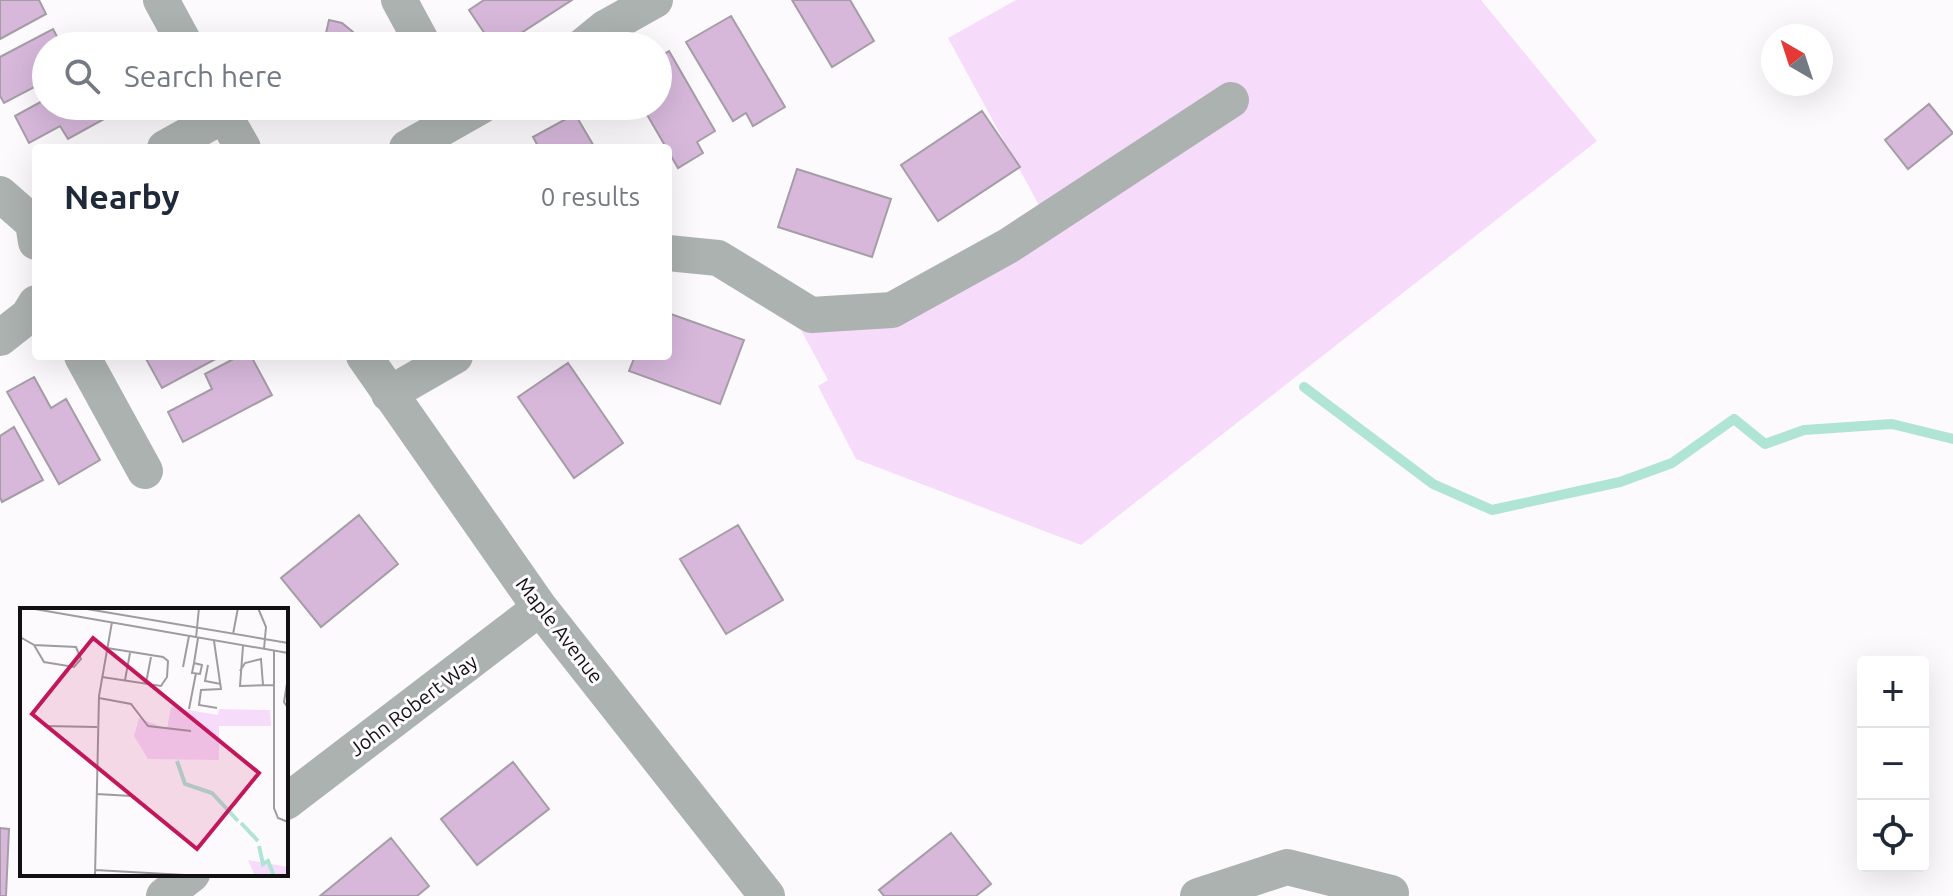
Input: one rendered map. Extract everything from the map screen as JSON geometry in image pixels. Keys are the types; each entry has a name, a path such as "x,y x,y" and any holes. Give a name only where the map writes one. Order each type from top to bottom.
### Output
{"street":[{"path":"161,0 178,32"},
{"path":"399,0 416,32"},
{"path":"600,32 638,4"},
{"path":"672,253 718,258 811,315 892,310 1008,246 1231,100"},
{"path":"171,144 206,120"},
{"path":"227,120 241,144"},
{"path":"413,144 450,120"},
{"path":"0,194 32,226"},
{"path":"0,338 32,313"},
{"path":"84,360 145,471"},
{"name":"Maple Avenue","path":"367,360 540,608 767,896"},
{"path":"389,394 448,360"},
{"name":"John Robert Way","path":"288,800 540,608"},
{"path":"1198,896 1287,867 1391,893"},
{"path":"164,896 189,876"}],"shaded area":[{"path":"1016,0 1481,0 1597,141 1081,545 856,459 818,386 828,380 786,302 847,314 1047,220 948,38"}],"building":[{"path":"0,0 39,0 46,14 0,39"},
{"path":"484,0 572,0 523,32 484,32 469,10"},
{"path":"792,0 850,0 874,41 832,67"},
{"path":"731,16 785,107 753,126 746,113 733,121 686,42"},
{"path":"329,20 342,23 353,32 326,32"},
{"path":"32,40 32,88 4,103 0,96 0,57"},
{"path":"672,56 715,131 697,142 703,153 678,168 672,158 672,144 664,144 650,120 672,120"},
{"path":"1929,104 1953,133 1908,169 1885,140"},
{"path":"32,107 32,120 102,120 68,139 60,126 29,143 15,116"},
{"path":"982,111 1020,167 938,221 901,165"},
{"path":"564,120 579,120 593,144 537,144 533,137"},
{"path":"797,169 891,199 872,257 778,227"},
{"path":"672,314 744,340 720,404 629,371 633,360 672,360"},
{"path":"147,360 214,360 162,388"},
{"path":"231,360 253,360 272,395 183,442 168,412 212,389 205,374"},
{"path":"568,363 623,443 574,478 518,397"},
{"path":"34,377 51,408 66,399 100,460 59,484 7,392"},
{"path":"14,427 43,480 2,502 0,436"},
{"path":"359,515 398,564 321,627 281,578"},
{"path":"738,525 783,600 726,634 680,559"},
{"path":"513,762 549,809 477,865 441,819"},
{"path":"0,828 9,829 6,896 0,896"},
{"path":"951,833 991,884 976,896 884,896 879,890"},
{"path":"391,838 429,886 417,896 320,896"}],"waterway":[{"path":"1304,387 1433,484 1492,510 1620,482 1672,463 1734,419 1765,444 1804,430 1892,424 1953,439"}]}
